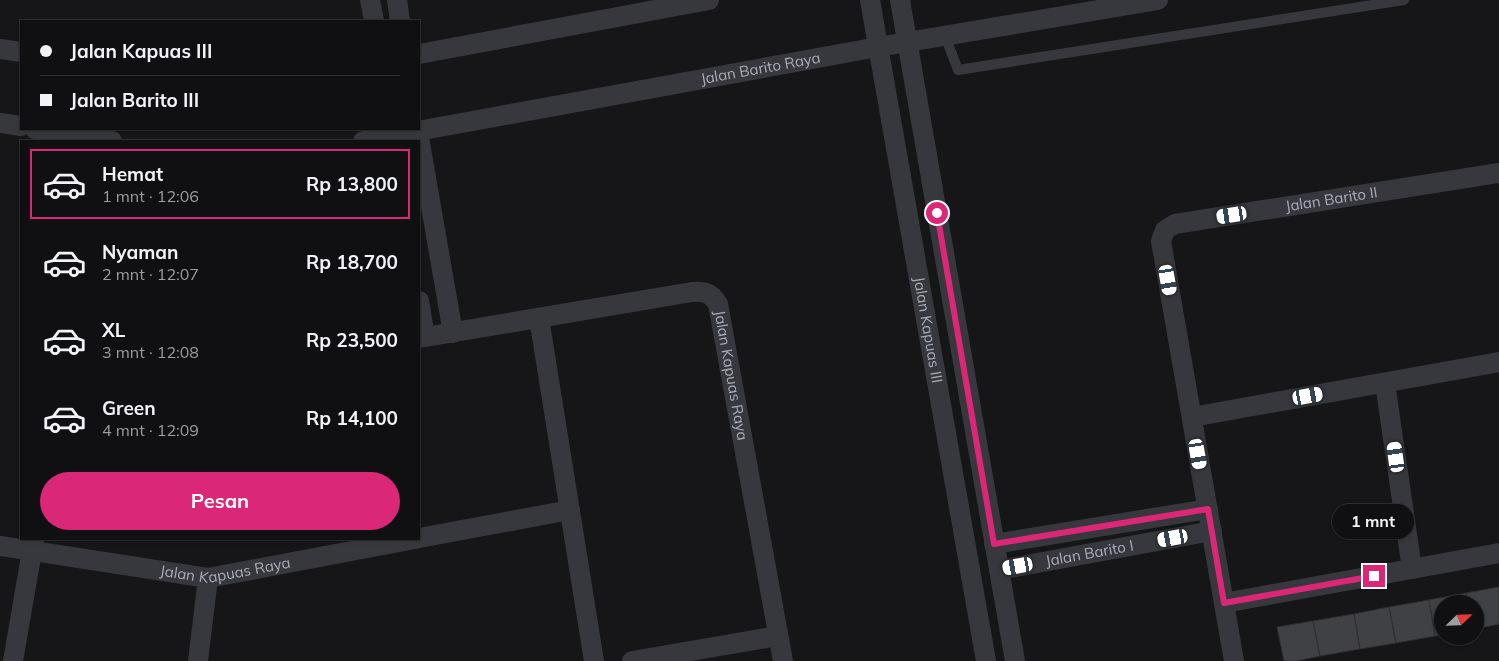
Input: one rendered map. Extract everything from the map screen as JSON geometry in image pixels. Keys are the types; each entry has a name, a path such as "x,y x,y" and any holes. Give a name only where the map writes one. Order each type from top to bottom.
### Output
{"street":[{"path":"370,0 374,20"},
{"path":"396,0 400,20"},
{"path":"420,54 709,0"},
{"name":"Jalan Kapuas III","path":"870,0 986,661"},
{"name":"Jalan Kapuas III","path":"900,0 1015,661"},
{"name":"Jalan Barito Raya","path":"376,140 878,47 1158,0"},
{"path":"0,49 20,52"},
{"path":"0,123 20,126"},
{"path":"41,130 106,140"},
{"path":"418,132 419,140"},
{"path":"420,144 452,333"},
{"name":"Jalan Barito II","path":"1192,417 1161,241 1165,230 1175,224 1499,173"},
{"name":"Jalan Kapuas Raya","path":"422,338 692,292 703,292 712,295 718,304 783,661"},
{"path":"420,313 422,338"},
{"path":"539,318 594,661"},
{"path":"1234,661 1192,417 1499,362"},
{"path":"1385,383 1412,569"},
{"name":"Jalan Barito I","path":"994,544 1208,509"},
{"name":"Jalan Kapuas Raya","path":"420,537 570,510"},
{"name":"Jalan Barito I","path":"999,570 1212,531"},
{"name":"Jalan Kapuas Raya","path":"0,546 33,545 208,578 400,540"},
{"path":"12,661 33,545"},
{"path":"1224,603 1499,553"},
{"path":"198,661 208,578"},
{"path":"632,661 778,636"}],"lane":[{"path":"945,36 958,70 1404,0"}],"building":[{"path":"1499,587 1499,624 1484,627 1484,595 1466,595 1466,593"},
{"path":"1434,599 1434,630 1429,600"},
{"path":"1429,600 1434,636 1396,643 1389,607"},
{"path":"1389,607 1396,643 1360,649 1354,614"},
{"path":"1354,614 1360,649 1320,656 1313,621"},
{"path":"1313,621 1320,656 1296,661 1284,661 1277,627"}],"route":[{"path":"937,213 994,544 1208,509 1224,603 1374,576"}]}
